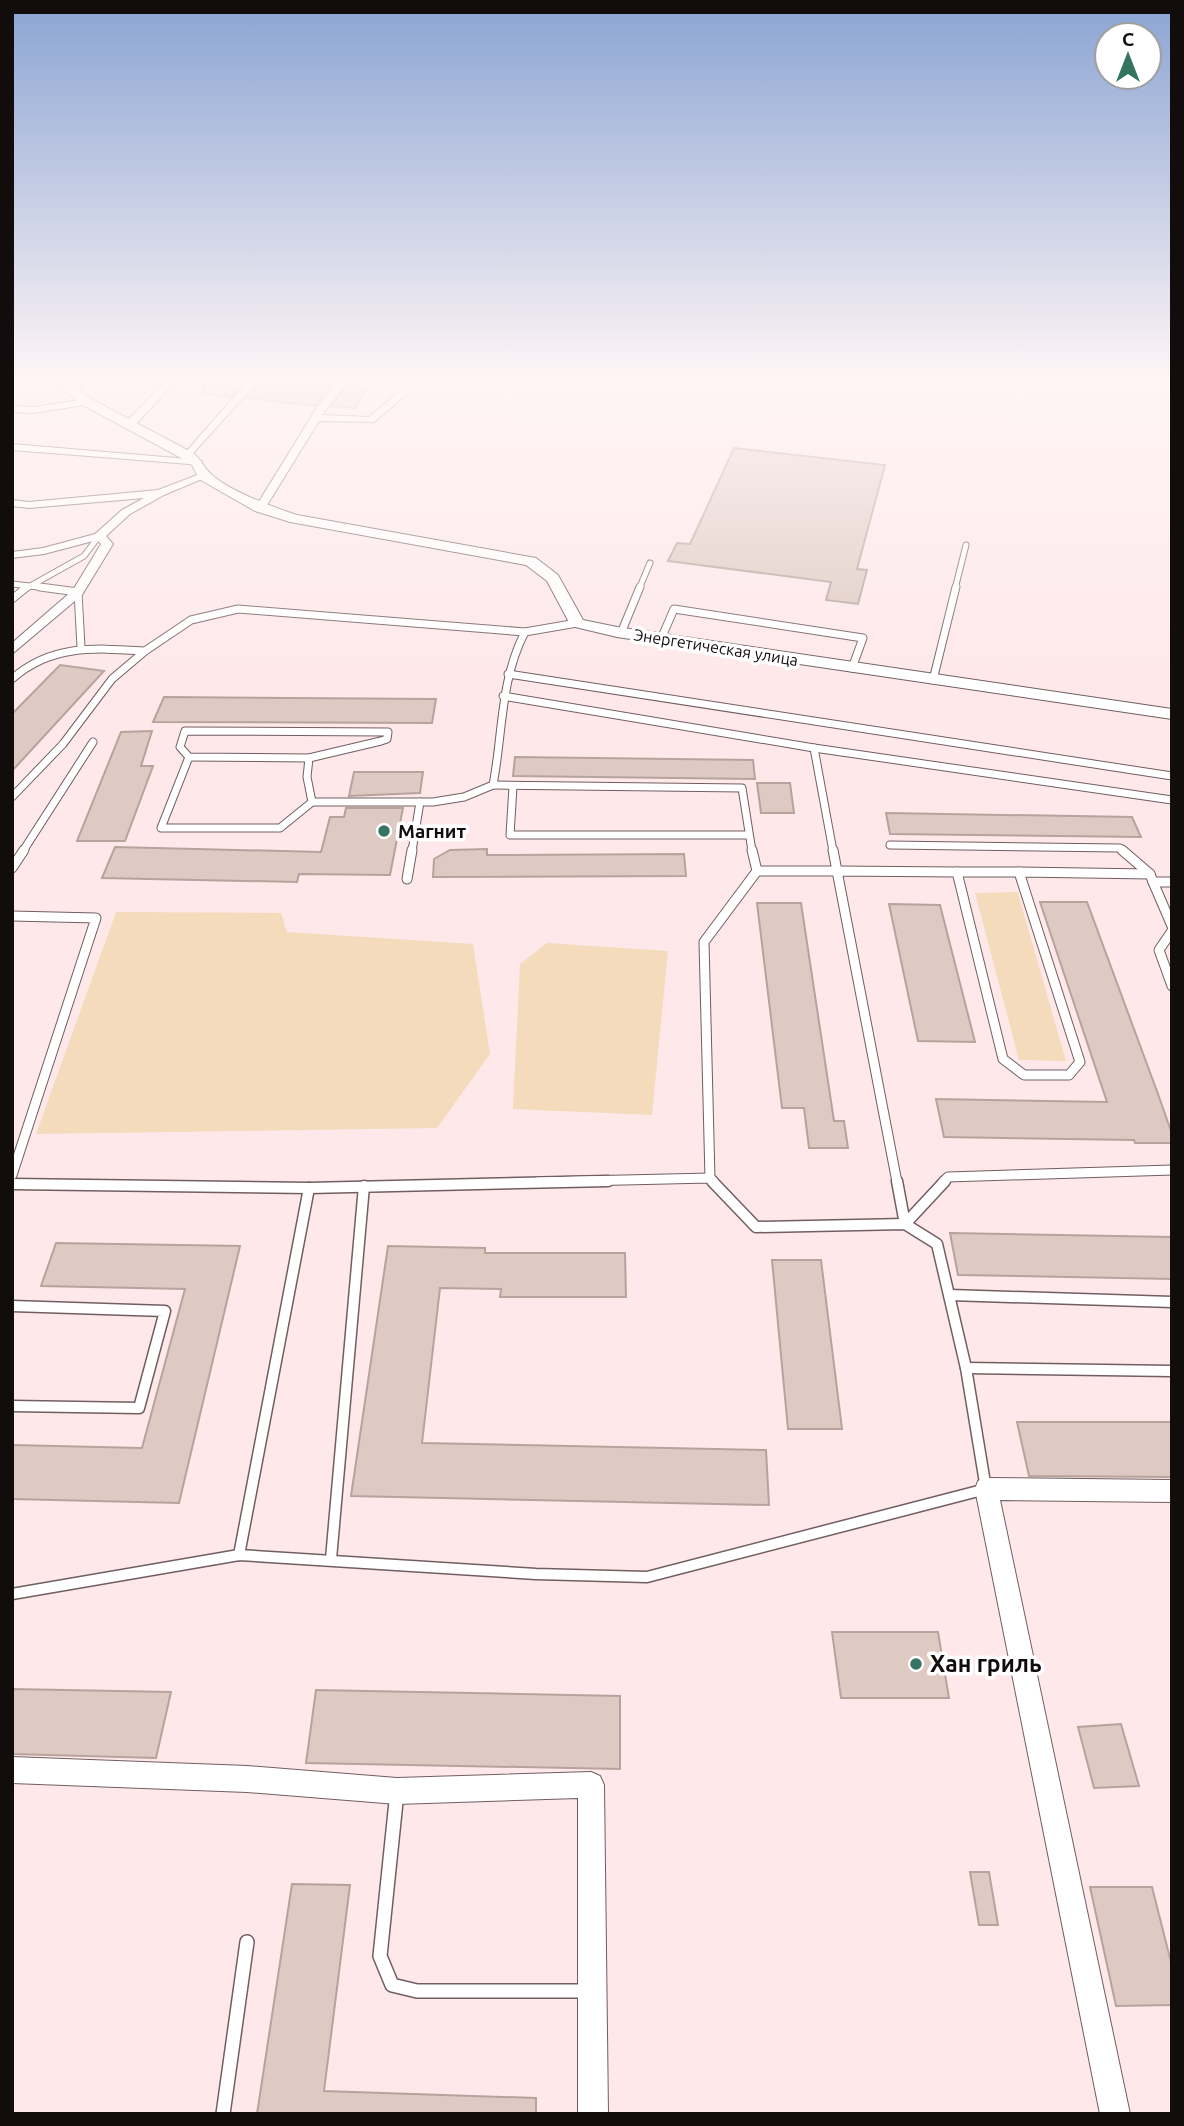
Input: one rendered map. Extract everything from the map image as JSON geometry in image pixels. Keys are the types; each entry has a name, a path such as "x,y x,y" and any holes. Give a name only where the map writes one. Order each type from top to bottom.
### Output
{"street":[{"path":"12,555 44,551 99,536 126,512 177,480"},
{"path":"219,480 260,508 295,519 531,561 553,578 577,623"},
{"path":"260,508 277,480"},
{"path":"12,509 29,505 160,493"},
{"path":"12,503 29,505"},
{"path":"12,650 78,592 107,544 99,536"},
{"name":"Энергетическая улица","path":"577,623 621,633 1172,714"},
{"path":"1115,2114 986,1489 1172,1491"},
{"path":"12,1770 247,1779 397,1791 591,1785 593,2114"}],"lane":[{"path":"12,599 29,586 84,556 99,536"},
{"path":"933,680 966,545"},
{"path":"621,633 650,563"},
{"path":"12,584 78,592 81,647"},
{"path":"661,639 674,608 863,638 852,668"},
{"path":"12,797 63,744 112,679 145,651 191,620 238,609 525,632 577,623"},
{"path":"493,785 503,696 514,650 525,632"},
{"path":"12,680 22,668 40,658 81,647 145,651"},
{"path":"508,674 1172,776"},
{"path":"503,696 814,748 1172,800"},
{"path":"185,731 388,732 387,739 369,747 341,749 321,757 309,758 189,757 180,747 185,731"},
{"path":"12,868 93,742"},
{"path":"814,748 905,1224"},
{"path":"189,757 160,828 280,828 312,802 420,802 464,797 493,785 742,788 748,835 757,871"},
{"path":"309,758 307,777 312,802"},
{"path":"513,787 510,835 748,835"},
{"path":"407,879 420,802"},
{"path":"890,845 1120,848 1152,878 1172,929 1159,950 1172,986"},
{"path":"757,871 1019,872 1152,878 1172,882"},
{"path":"12,1594 239,1555 536,1574 647,1577 986,1489 966,1368 937,1244 905,1224 756,1227 710,1178 704,942 757,871"},
{"path":"957,872 1003,1059 1024,1075 1069,1075 1080,1062 1019,872"},
{"path":"12,916 96,918 13,1173"},
{"path":"905,1224 947,1177 1172,1170"},
{"path":"12,1184 309,1188 710,1178"},
{"path":"331,1559 364,1186"},
{"path":"239,1555 309,1188"},
{"path":"950,1295 1172,1302"},
{"path":"12,1306 164,1311 139,1408 12,1406"},
{"path":"966,1368 1172,1371"},
{"path":"397,1791 380,1956 392,1985 417,1991 592,1991"},
{"path":"223,2114 247,1942"}],"shaded area":[{"path":"1018,892 1066,1061 1019,1060 975,893"},
{"path":"116,912 281,913 287,932 473,944 490,1054 437,1128 36,1134"},
{"path":"547,943 668,951 652,1115 513,1109 520,964"}],"building":[{"path":"719,480 881,480 857,569 867,570 858,604 826,600 831,582 668,561 677,543 690,544"},
{"path":"60,665 104,671 12,771 12,714"},
{"path":"164,697 436,699 432,723 153,722"},
{"path":"152,731 141,766 153,766 125,841 77,841 121,732"},
{"path":"515,757 753,760 755,779 513,776"},
{"path":"354,772 423,772 420,793 349,796"},
{"path":"757,783 790,783 794,813 761,813"},
{"path":"346,808 403,808 390,875 299,874 297,882 102,878 115,847 321,852 330,817 344,817"},
{"path":"886,813 1132,817 1141,837 890,834"},
{"path":"487,849 487,855 684,854 686,876 433,877 434,859 450,850"},
{"path":"1040,902 1087,902 1158,1094 1172,1134 1172,1143 944,1137 936,1099 1107,1102"},
{"path":"757,903 801,903 834,1121 844,1121 848,1148 809,1148 804,1108 782,1108"},
{"path":"889,904 940,905 975,1042 918,1041"},
{"path":"950,1233 1172,1237 1172,1279 958,1275"},
{"path":"56,1243 240,1246 179,1503 12,1499 12,1445 142,1448 185,1289 41,1286"},
{"path":"388,1246 485,1248 485,1253 625,1253 626,1297 500,1297 501,1289 440,1288 422,1443 766,1450 769,1505 351,1496"},
{"path":"772,1260 821,1260 842,1429 788,1429"},
{"path":"1017,1422 1172,1422 1172,1477 1029,1476"},
{"path":"832,1632 938,1632 949,1698 841,1698"},
{"path":"12,1689 171,1692 156,1758 12,1754"},
{"path":"316,1690 620,1696 620,1769 306,1763"},
{"path":"1121,1724 1139,1786 1094,1788 1078,1727"},
{"path":"970,1872 989,1872 998,1925 979,1925"},
{"path":"292,1884 350,1885 324,2091 536,2098 536,2114 257,2114"},
{"path":"1090,1887 1152,1887 1172,1966 1172,2005 1116,2006"}],"place":[{"name":"Магнит","path":"384,831"},
{"name":"Хан гриль","path":"916,1664"}]}
